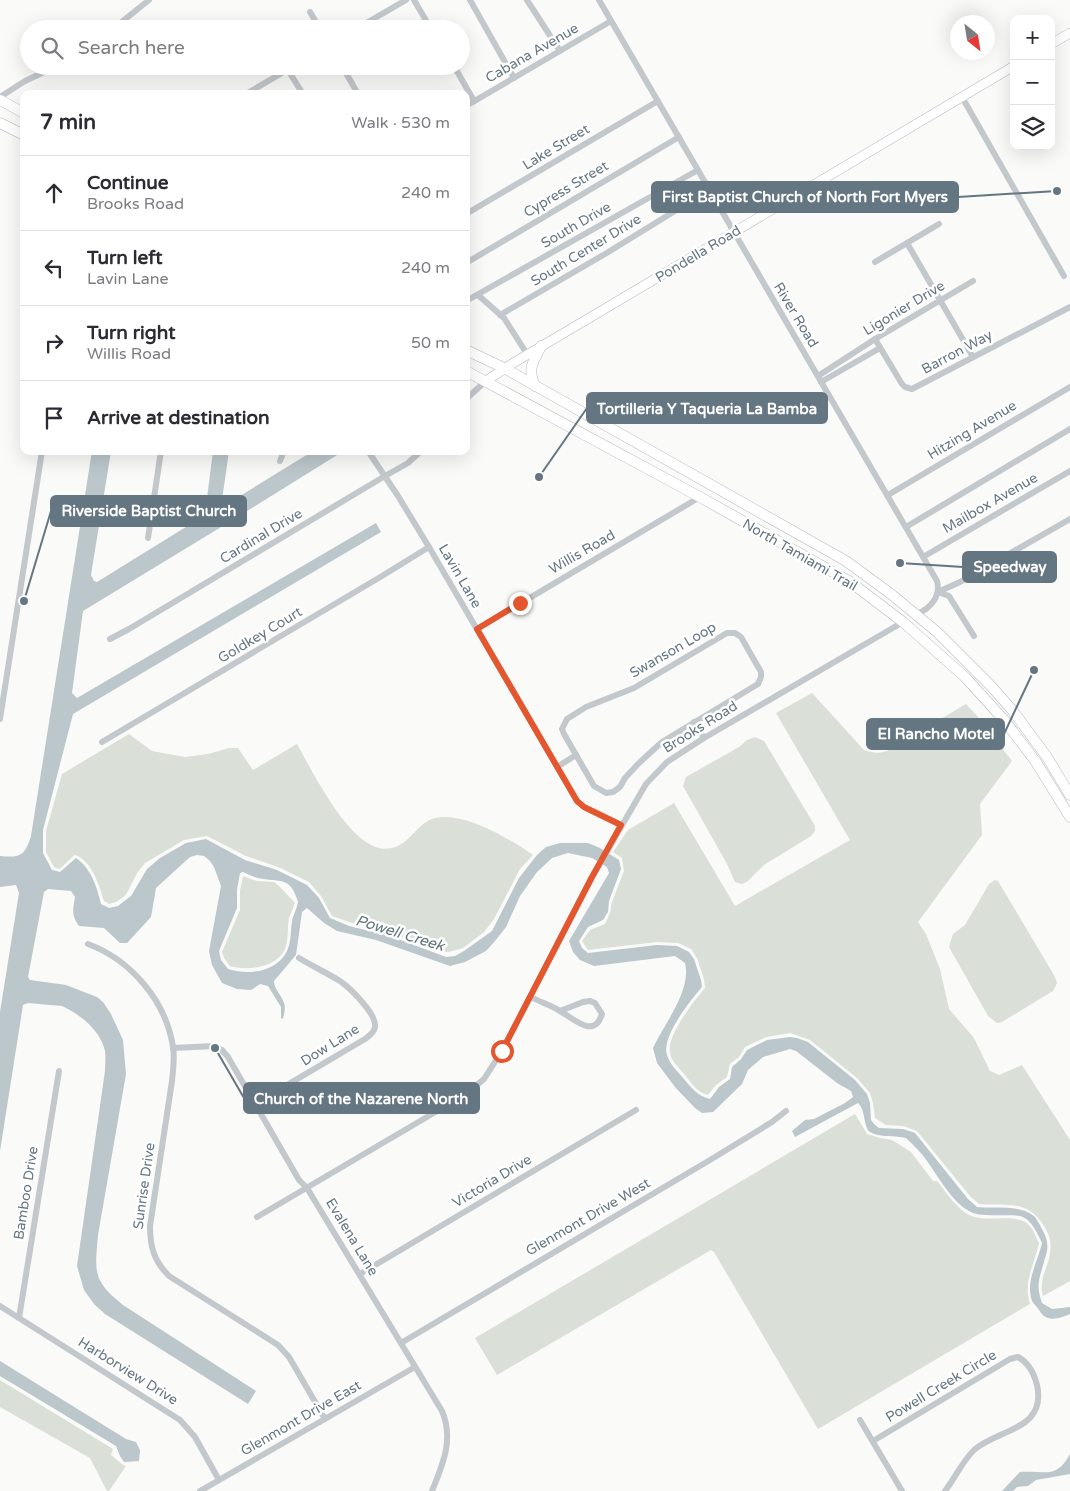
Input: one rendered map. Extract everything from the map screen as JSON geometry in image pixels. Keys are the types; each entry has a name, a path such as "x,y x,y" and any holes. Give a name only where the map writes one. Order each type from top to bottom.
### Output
{"main road":[{"path":"1055,42 1070,33"},
{"name":"Pondella Road","path":"486,381 527,354 1010,68"},
{"path":"0,98 20,110"},
{"path":"0,123 20,133"},
{"path":"535,386 531,377 531,368 541,346"},
{"name":"North Tamiami Trail","path":"470,352 504,368 846,561 917,614 985,679 1013,711 1047,757 1070,795"},
{"name":"North Tamiami Trail","path":"470,373 838,574 880,604 965,676 1005,721 1036,762 1070,817"},
{"path":"700,497 714,493 731,495"},
{"path":"880,604 903,614 917,614"},
{"path":"903,622 916,623 937,632"},
{"path":"1036,762 1046,770 1054,781 1063,783"},
{"path":"1056,794 1062,795 1070,801"}],"street":[{"path":"124,20 149,0"},
{"path":"372,20 406,0"},
{"path":"414,0 426,20"},
{"path":"470,0 514,78"},
{"path":"527,0 560,51"},
{"name":"River Road","path":"599,0 888,495 937,581 938,592"},
{"path":"310,12 315,20"},
{"name":"Cabana Avenue","path":"470,104 611,21"},
{"path":"0,98 25,81 38,75"},
{"path":"253,90 278,75"},
{"path":"293,75 301,90"},
{"path":"347,75 356,90"},
{"path":"459,75 468,90"},
{"path":"470,94 474,101"},
{"path":"962,97 1064,276"},
{"name":"Lake Street","path":"470,212 658,100"},
{"name":"Cypress Street","path":"470,261 679,137"},
{"name":"South Drive","path":"470,299 698,170"},
{"name":"South Center Drive","path":"500,314 605,254 709,190"},
{"path":"875,262 939,224"},
{"path":"907,242 973,358"},
{"name":"Ligonier Drive","path":"820,379 875,339 973,281"},
{"path":"478,295 509,324 527,354"},
{"name":"Barron Way","path":"875,339 902,384 908,388 916,388 1070,307"},
{"name":"Ligonier Drive","path":"820,379 853,365 880,348"},
{"path":"848,357 853,365"},
{"path":"470,395 486,381"},
{"name":"Hitzing Avenue","path":"888,495 1070,387"},
{"path":"906,527 1070,429"},
{"path":"0,719 41,455"},
{"path":"148,538 160,455"},
{"path":"280,461 282,455"},
{"name":"Lavin Lane","path":"371,455 386,476 577,801 584,807 621,825"},
{"name":"Cardinal Drive","path":"110,639 408,463 417,455"},
{"name":"Mailbox Avenue","path":"923,557 1070,471"},
{"name":"Willis Road","path":"477,629 700,497"},
{"path":"917,614 931,605 938,592 960,582 1070,520"},
{"name":"Goldkey Court","path":"102,742 428,547"},
{"path":"938,592 949,596 974,636"},
{"name":"Brooks Road","path":"257,1217 466,1094 479,1084 502,1051 621,825 646,784 659,768 704,738 903,622"},
{"name":"Swanson Loop","path":"727,633 739,634 761,672 760,681 750,689 694,722 662,742 625,778 620,786 613,792 606,793 594,786 562,729 567,719 586,707 634,688 727,633"},
{"path":"694,722 704,738"},
{"path":"557,767 576,755"},
{"name":"Sunrise Drive","path":"88,944 102,950 126,966 144,984 165,1018 173,1048 172,1081 150,1226 150,1242 156,1259 169,1276 278,1345 289,1357 325,1419"},
{"name":"Dow Lane","path":"255,1104 365,1039 372,1034 375,1026 374,1018 369,1011 346,986 299,958"},
{"path":"531,997 560,1011 580,1024 588,1026 594,1025 600,1020 602,1014 595,1003 590,1001 560,1011"},
{"name":"Evalena Lane","path":"173,1048 207,1045 215,1046 222,1050 299,1180 307,1188 442,1411 446,1425 446,1453 432,1491"},
{"name":"Bamboo Drive","path":"19,1318 59,1071"},
{"name":"Victoria Drive","path":"360,1274 636,1110"},
{"name":"Glenmont Drive West","path":"401,1343 733,1146 786,1111"},
{"name":"Harborview Drive","path":"0,1306 180,1420 195,1436 219,1480"},
{"name":"Powell Creek Circle","path":"873,1441 1010,1359 1018,1357 1026,1361 1032,1371 1037,1388 1038,1398 1032,1416 1026,1422 987,1441 973,1451 945,1491"},
{"name":"Glenmont Drive East","path":"200,1491 415,1367"},
{"path":"860,1420 902,1491"}],"shaded area":[{"path":"91,455 110,455 91,575 94,581 97,582 202,517 206,506 212,455 228,455 222,500 227,504 307,455 337,455 83,611 72,693 77,698 376,523 381,532 73,714 43,830 43,853 52,870 60,872 76,858 89,872 101,904 109,908 118,906 131,896 147,869 160,858 186,843 206,839 245,860 277,870 307,885 319,898 330,918 349,926 390,936 446,957 455,956 464,951 492,931 519,878 537,855 546,847 560,843 588,843 600,848 619,860 621,869 609,901 608,912 603,920 588,927 579,941 582,948 588,953 657,945 677,946 689,952 694,959 702,987 672,1029 666,1047 671,1064 692,1088 701,1096 710,1099 719,1087 730,1079 732,1067 747,1050 767,1040 790,1037 808,1042 855,1080 867,1094 870,1103 871,1120 875,1125 879,1128 903,1129 915,1133 968,1199 977,1207 1014,1208 1034,1216 1047,1240 1047,1250 1039,1285 1042,1303 1052,1309 1070,1307 1070,1314 1053,1319 1045,1317 1032,1301 1030,1294 1031,1279 1042,1243 1027,1219 1015,1216 980,1215 963,1207 957,1202 922,1155 906,1138 878,1135 870,1132 866,1126 861,1106 858,1103 795,1137 792,1131 805,1120 814,1119 853,1097 851,1091 837,1083 796,1051 790,1049 763,1057 748,1070 742,1084 713,1112 702,1113 695,1108 675,1087 657,1063 653,1048 681,995 686,973 685,963 675,956 594,966 580,960 573,952 569,941 609,873 607,867 592,858 568,853 552,858 537,872 520,896 506,927 486,951 465,962 450,966 376,940 337,931 324,923 307,908 302,912 296,955 274,981 275,987 285,1005 283,1019 281,1018 281,1007 268,986 260,984 251,990 237,989 222,983 212,965 209,951 221,886 214,867 204,856 190,857 156,888 151,917 127,943 120,943 104,928 79,926 73,909 75,897 71,891 48,889 44,892 28,977 30,980 66,985 97,997 111,1014 123,1040 126,1074 98,1235 96,1267 101,1282 123,1305 256,1391 248,1404 105,1314 94,1304 84,1290 77,1266 105,1071 105,1054 103,1044 89,1024 62,1006 28,1003 23,1005 0,1151 0,1012 19,893 16,885 0,887 0,856 17,856 24,852 31,836","holes":["243,872 256,878 283,882 288,884 295,893 298,902 293,917 290,943 282,958 269,968 253,972 228,969 221,960 219,951 237,908 237,890 240,873"]},
{"path":"812,693 864,750 876,753 887,751 966,704 1012,761 980,804 982,835 918,922 926,934 940,969 949,1009 974,1038 990,1071 999,1075 1022,1065 1070,1140 1070,1281 1043,1296 1042,1282 1051,1246 1046,1230 1037,1217 1030,1211 1015,1206 979,1204 970,1196 917,1131 903,1126 886,1125 875,1118 870,1093 857,1078 810,1040 790,1033 766,1037 745,1047 739,1057 730,1064 727,1077 716,1085 708,1095 704,1094 692,1084 674,1062 670,1053 672,1037 676,1028 705,988 697,958 691,949 678,943 657,942 588,950 582,941 590,930 605,924 610,913 612,902 624,871 622,858 613,852 628,830 674,803 735,906 850,840 776,713"},
{"path":"129,734 152,751 185,757 208,754 229,748 238,748 253,770 297,744 324,792 349,827 363,840 378,848 398,846 429,820 447,817 473,822 500,834 533,855 520,869 494,919 484,932 463,948 449,952 440,951 391,933 332,916 321,896 309,882 278,867 246,856 207,836 184,840 145,863 137,873 126,895 116,902 109,904 104,901 97,881 86,862 81,858 75,855 59,869 54,867 46,852 46,831 62,774"},
{"path":"755,737 764,741 815,826 815,831 811,836 764,865 748,881 742,884 735,882 727,864 683,786 686,777"},
{"path":"243,876 257,881 274,882 295,903 289,918 285,949 281,955 269,964 253,968 230,966 222,952 240,910 240,891"},
{"path":"995,880 998,881 1057,983 1053,991 1002,1022 997,1023 988,1016 949,947 953,934 965,925 989,884"},
{"path":"855,1114 867,1134 892,1140 911,1152 933,1181 937,1181 964,1212 976,1217 1018,1219 1030,1226 1039,1243 1028,1281 1030,1304 818,1429 714,1252 711,1250 497,1375 475,1338"},
{"path":"0,1361 126,1439 136,1442 140,1450 139,1461 124,1462 116,1446 0,1376"},
{"path":"0,1380 113,1449 111,1455 126,1466 109,1491 107,1491 90,1458 0,1407"},
{"path":"1070,1454 1070,1474 1036,1480 1028,1486 1017,1487 1013,1491 1002,1491 1020,1472 1055,1471 1060,1468"}],"place":[{"name":"First Baptist Church of North Fort Myers","path":"1057,191"},
{"name":"Tortilleria Y Taqueria La Bamba","path":"539,477"},
{"name":"Speedway","path":"900,563"},
{"name":"Riverside Baptist Church","path":"24,601"},
{"name":"El Rancho Motel","path":"1034,670"},
{"name":"Church of the Nazarene North","path":"215,1048"}],"route":[{"path":"502,1051 621,825 584,807 577,801 477,629 520,603"}],"water label":[{"name":"Powell Creek","path":"400,933"}]}
